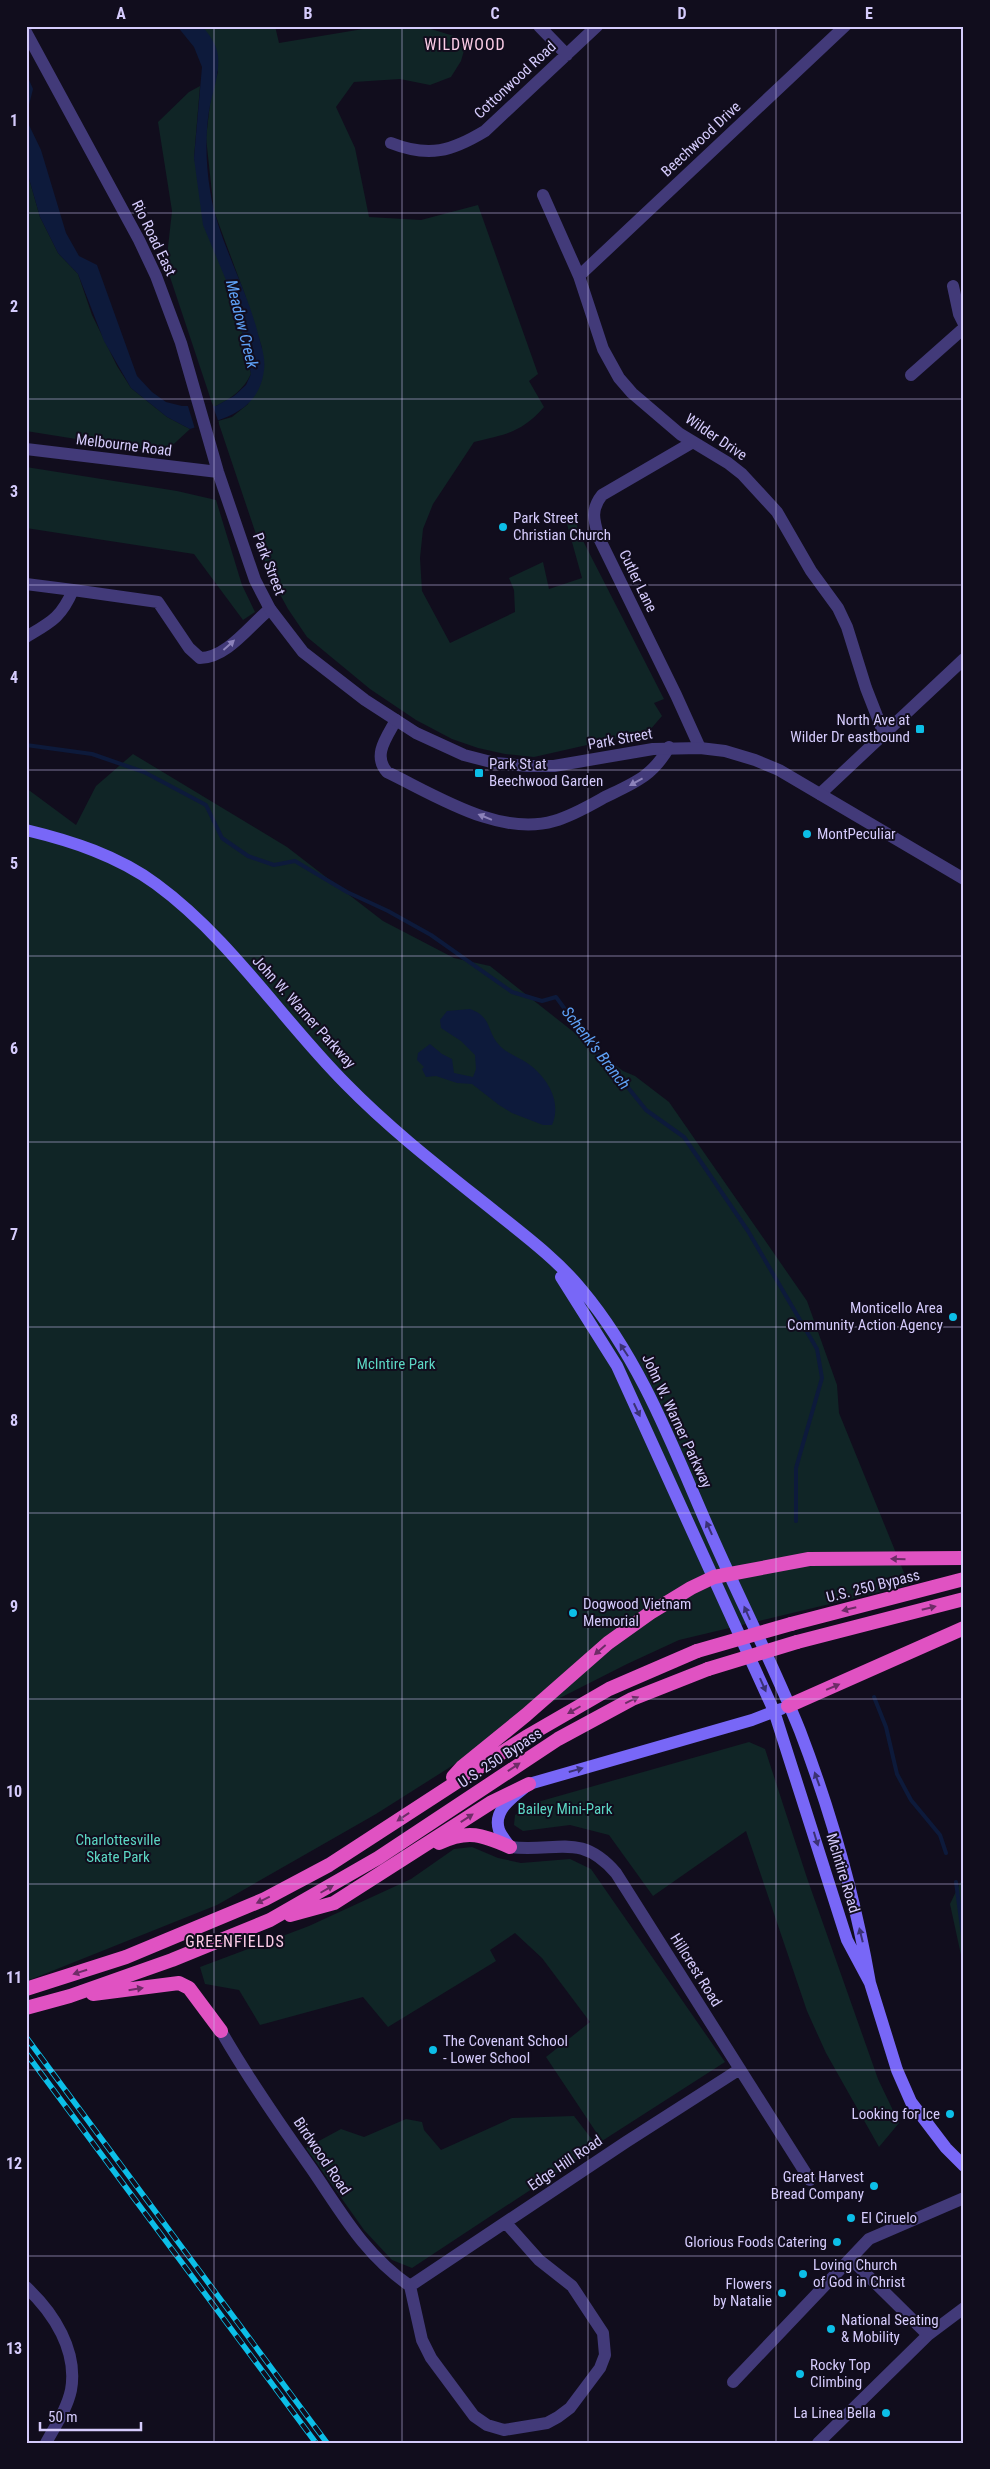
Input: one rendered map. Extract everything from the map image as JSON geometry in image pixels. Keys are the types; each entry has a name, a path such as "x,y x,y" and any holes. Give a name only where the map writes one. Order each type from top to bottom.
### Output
{"highway":[{"path":"443,1790 462,1767 526,1715 608,1643 650,1613 691,1588 714,1577 809,1559 964,1558"},
{"name":"U.S. 250 Bypass","path":"28,1988 126,1957 266,1899 329,1865 526,1737 609,1690 697,1651 791,1624 964,1579"},
{"name":"U.S. 250 Bypass","path":"270,1920 378,1858 558,1739 632,1699 708,1669 797,1642 964,1599"},
{"path":"788,1706 964,1628"},
{"path":"32,2007 70,1996 172,1960 270,1920 334,1903 492,1802 530,1784"},
{"path":"407,1858 446,1840 466,1834 480,1834 510,1847"},
{"path":"70,1996 179,1983 189,1988 221,2031"}],"main road":[{"name":"John W. Warner Parkway","path":"26,830 98,851 155,883 177,901 227,950 346,1085 420,1152 540,1249 582,1290 644,1382 788,1706 829,1812 862,1940 870,1983"},
{"name":"John W. Warner Parkway","path":"540,1249 575,1296 617,1366 714,1577"},
{"name":"McIntire Road","path":"714,1577 774,1711 847,1940 870,1983 897,2070 911,2102 946,2148 964,2166"},
{"path":"510,1847 499,1830 498,1816 503,1807 530,1784 752,1720 788,1706"}],"street":[{"path":"539,26 567,55"},
{"name":"Cottonwood Road","path":"392,143 419,152 438,152 471,140 486,131 597,26"},
{"name":"Beechwood Drive","path":"579,276 845,26"},
{"name":"Rio Road East","path":"26,32 139,240 156,276 188,366 218,472"},
{"name":"Wilder Drive","path":"543,195 579,276 603,349 619,378 632,393 680,434 728,463 742,474 777,512 811,571 841,614 884,734"},
{"path":"953,286 956,304 964,324"},
{"path":"911,375 964,328"},
{"name":"Cutler Lane","path":"693,442 602,495 596,502 593,516 599,538 676,694 700,748"},
{"name":"Melbourne Road","path":"26,449 218,472"},
{"name":"Park Street","path":"218,472 255,580 270,609 303,652 323,670 396,720 439,745 464,755 496,763 520,766 554,766 669,747 725,751 779,770 964,879"},
{"path":"26,584 158,602 189,648 200,658 207,658 223,651 270,609"},
{"path":"26,637 52,621 65,608 73,590"},
{"path":"820,794 964,659"},
{"path":"396,720 380,752 379,760 387,772 491,819 523,825 552,822 566,817 640,780 651,773 669,747"},
{"name":"Hillcrest Road","path":"510,1847 527,1849 573,1846 591,1851 604,1860 616,1873 810,2180"},
{"name":"Birdwood Road","path":"221,2031 273,2114 350,2227 386,2270 410,2286"},
{"name":"Edge Hill Road","path":"410,2286 633,2137 740,2069"},
{"path":"733,2382 869,2239 964,2198"},
{"path":"410,2286 422,2340 431,2358 474,2416 487,2426 504,2430 547,2423 558,2418 570,2408 600,2368 605,2355 603,2333 572,2286 539,2260 506,2223"},
{"path":"851,2258 928,2335"},
{"path":"26,2287 48,2312 62,2335 71,2362 71,2391 66,2406 46,2443"},
{"path":"818,2443 928,2335 964,2308"}],"green space":[{"path":"202,26 275,26 279,43 381,26 421,26 467,40 461,61 451,77 430,85 400,79 354,82 336,107 355,148 369,217 421,220 478,205 538,374 529,381 544,407 528,422 512,431 474,442 433,504 423,529 420,558 422,591 450,643 515,612 514,590 509,578 543,562 549,589 582,578 567,524 571,521 576,521 578,531 664,699 654,703 662,716 649,731 534,757 505,754 478,748 452,739 416,720 370,689 307,637 288,609 270,576 218,421 232,417 248,404 262,348 214,211 206,138 211,95 218,72"},
{"path":"200,86 194,158 226,278 236,304 251,374 236,393 216,406 213,406 166,265 172,211 158,122 189,92"},
{"path":"26,168 40,217 58,253 78,274 92,315 117,366 131,388 167,417 190,429 164,453 26,431"},
{"path":"26,467 177,491 216,500 242,585 255,612 243,620 194,554 26,528"},
{"name":"McIntire Park","path":"133,754 287,847 383,921 454,958 490,966 623,1071 635,1076 669,1102 807,1301 837,1385 839,1413 909,1585 679,1640 556,1700 376,1814 217,1905 27,1981 26,788 76,825 96,786"},
{"name":"Bailey Mini-Park","path":"749,1742 765,1749 807,1878 878,2079 899,2123 879,2147 826,2053 807,2011 746,1831 653,1896 609,1835 570,1825 523,1831 514,1825 515,1815 534,1803"},
{"path":"472,1847 498,1858 521,1863 570,1859 591,1869 725,2062 602,2141 546,2057 590,2022 542,1958 515,1933 490,1950 496,1961 388,2027 363,1997 260,2025 239,1990 205,1984 200,1967 309,1926 411,1879 454,1849"},
{"path":"964,1875 964,1969 950,1904"},
{"path":"574,2116 597,2146 412,2268 392,2260 364,2230 306,2148 341,2129 364,2137 406,2119 422,2122 424,2130 441,2150 512,2118"}],"water":[{"name":"Meadow Creek","path":"177,26 202,26 216,48 218,70 209,111 207,131 207,161 210,190 218,225 252,312 264,360 261,384 255,396 247,404 238,412 227,417 190,429 167,417 131,388 104,341 78,274 58,253 40,217 26,168 26,73 33,89 28,109 29,125 41,150 66,233 79,256 97,265 137,376 152,392 166,402 182,406 216,406 234,396 246,385 251,374 236,304 203,225 194,158 202,67 194,47"},
{"path":"470,1009 482,1016 500,1046 530,1065 548,1084 552,1092 555,1108 552,1125 543,1125 512,1113 472,1084 457,1083 436,1076 426,1077 422,1069 424,1067 417,1060 418,1053 430,1044 442,1054 452,1059 454,1073 473,1077 476,1069 475,1055 461,1041 441,1028 440,1020 447,1011"}],"pier":[{"path":"187,403 212,404 219,423 195,429"}],"waterway":[{"name":"Schenk's Branch","path":"26,745 92,754 144,772 206,805 222,838 248,856 274,865 295,861 347,892 388,911 431,935 512,992 542,1001 556,997 601,1058 646,1110 684,1137 748,1231 817,1349 822,1378 796,1468 796,1521"},
{"name":"Schenk's Branch","path":"874,1697 886,1727 897,1774 911,1800 940,1835 946,1853"},
{"name":"Schenk's Branch","path":"956,1882 964,1943"}],"railway":[{"path":"26,2037 327,2443"},
{"path":"26,2053 316,2443"}],"place":[{"name":"Park Street Christian Church","path":"503,527"},
{"name":"North Ave at Wilder Dr eastbound","path":"920,729"},
{"name":"Park St at Beechwood Garden","path":"479,773"},
{"name":"MontPeculiar","path":"807,834"},
{"name":"Monticello Area Community Action Agency","path":"953,1317"},
{"name":"Dogwood Vietnam Memorial","path":"573,1613"},
{"name":"The Covenant School - Lower School","path":"433,2050"},
{"name":"Looking for Ice","path":"950,2114"},
{"name":"Great Harvest Bread Company","path":"874,2186"},
{"name":"El Ciruelo","path":"851,2218"},
{"name":"Glorious Foods Catering","path":"837,2242"},
{"name":"Loving Church of God in Christ","path":"803,2274"},
{"name":"Flowers by Natalie","path":"782,2293"},
{"name":"National Seating & Mobility","path":"831,2329"},
{"name":"Rocky Top Climbing","path":"800,2374"},
{"name":"La Linea Bella","path":"886,2413"}],"district":[{"name":"WILDWOOD","path":"465,44"},
{"name":"GREENFIELDS","path":"235,1941"}],"park label":[{"name":"Charlottesville Skate Park","path":"118,1848"}]}
